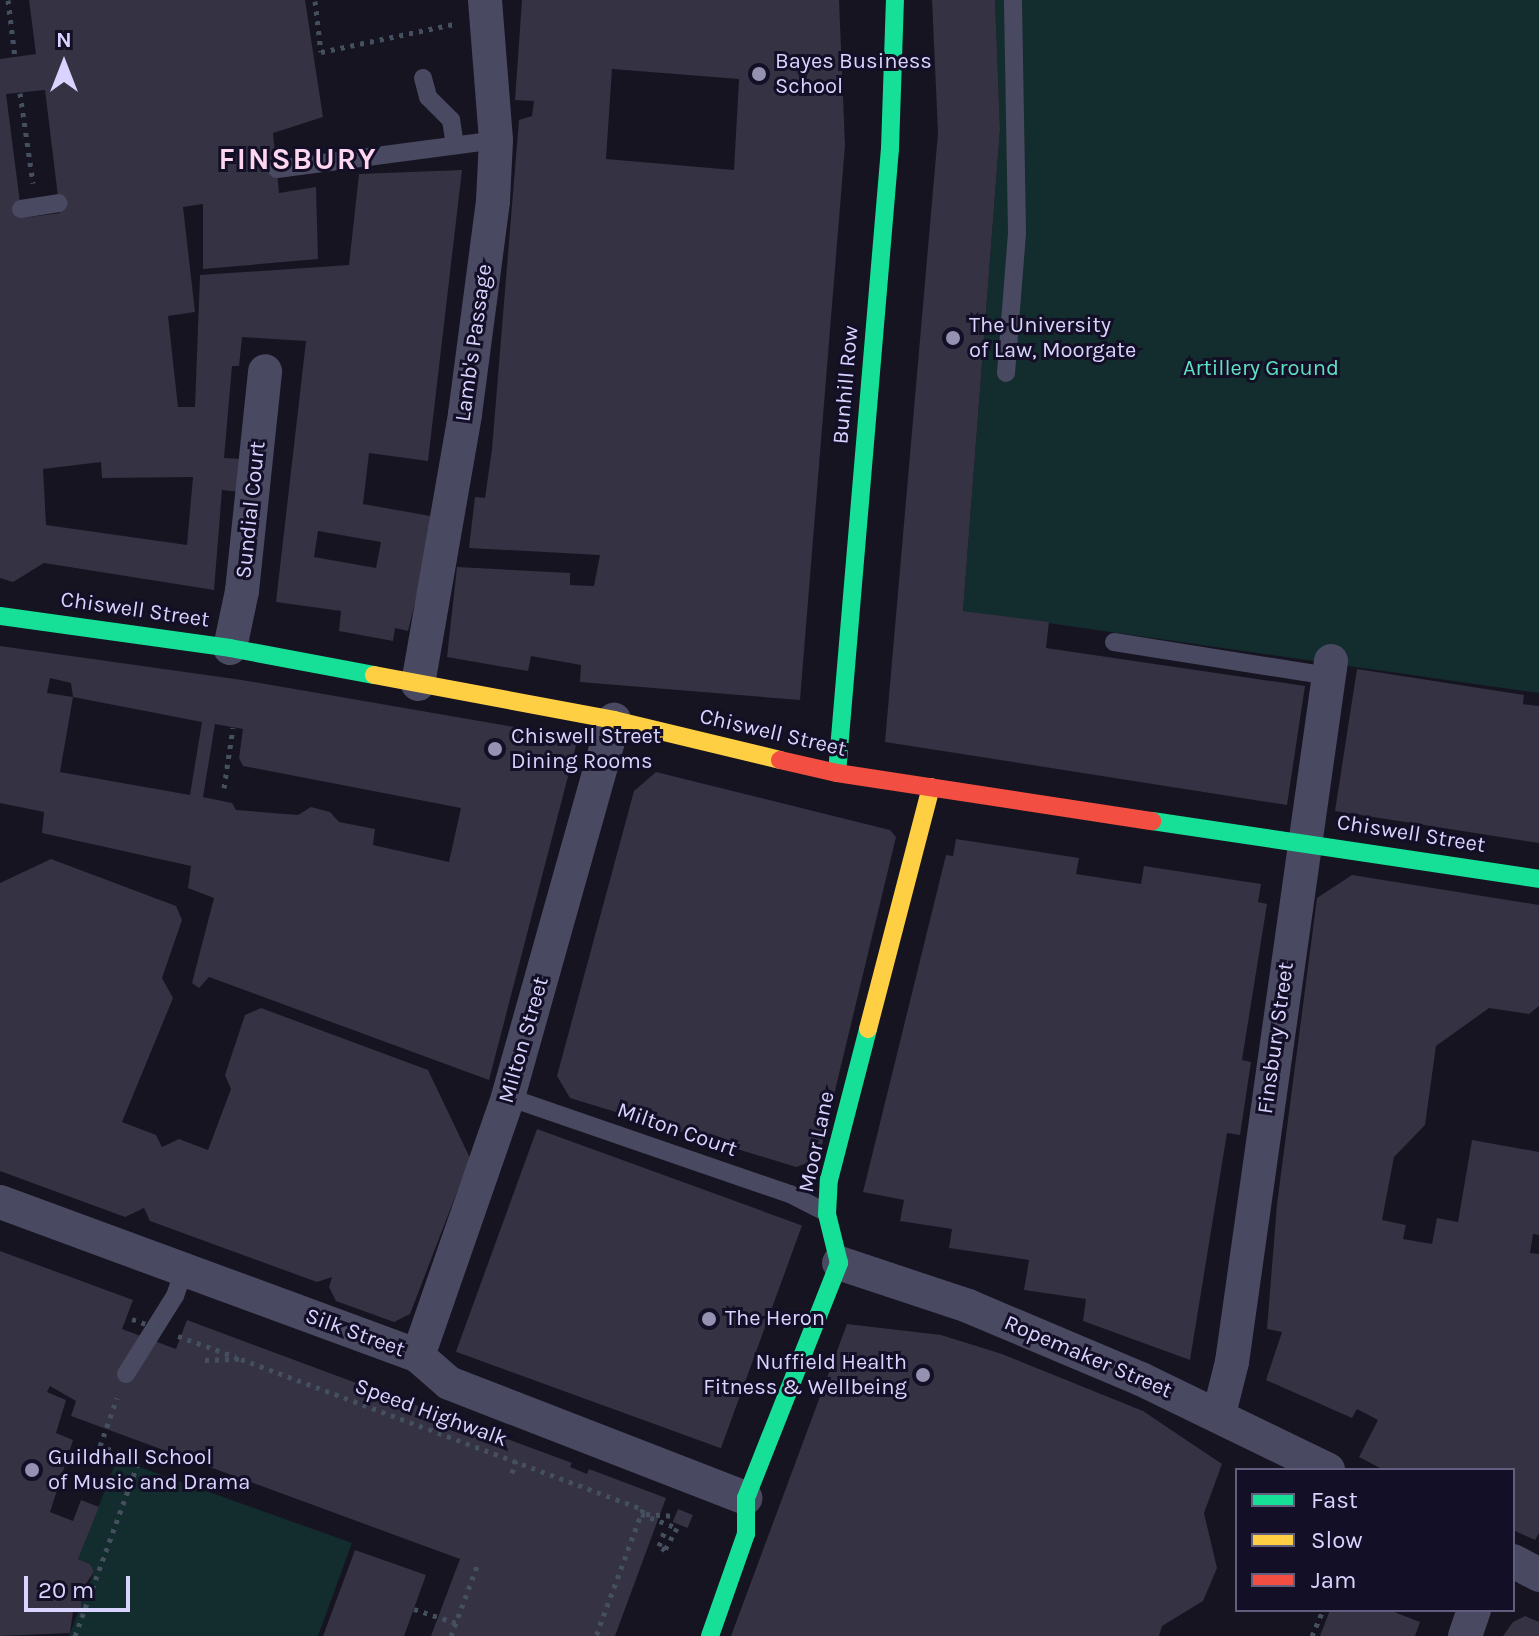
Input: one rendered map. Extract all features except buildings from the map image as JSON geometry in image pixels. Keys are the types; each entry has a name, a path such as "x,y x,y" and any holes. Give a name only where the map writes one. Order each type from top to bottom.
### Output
{"main road":[{"name":"Bunhill Row","path":"837,773 890,149 895,0"},
{"name":"Chiswell Street","path":"0,616 230,648 614,720 837,773 1539,879"},
{"name":"Moor Lane","path":"839,1263 827,1214 829,1180 931,787"},
{"path":"710,1636 746,1534 746,1498 839,1263"}],"street":[{"name":"Lamb's Passage","path":"418,684 465,414 493,201 496,140 486,9"},
{"name":"Sundial Court","path":"230,648 242,591 265,371"},
{"name":"Finsbury Street","path":"1219,1414 1232,1362 1302,841 1331,662"},
{"name":"Milton Street","path":"418,1356 508,1097 614,720"},
{"name":"Silk Street","path":"0,1202 418,1356 449,1383 746,1498"},
{"name":"Ropemaker Street","path":"839,1263 968,1306 1219,1414 1324,1468"},
{"path":"1465,1636 1473,1612"}],"lane":[{"path":"1006,373 1017,232 1013,0"},
{"path":"423,78 428,97 451,120 455,145"},
{"path":"277,169 496,140"},
{"path":"28,207 59,203"},
{"path":"1114,642 1331,662"},
{"name":"Milton Court","path":"508,1097 790,1194 827,1214"},
{"path":"126,1374 175,1296 184,1270"}],"path":[{"path":"8,0 15,57"},
{"path":"315,1 321,52 486,9"},
{"path":"0,20 10,18"},
{"path":"20,93 28,207"},
{"path":"224,788 233,728"},
{"path":"132,1319 162,1330"},
{"path":"181,1338 241,1359"},
{"name":"Speed Highwalk","path":"205,1360 241,1359 516,1461 642,1512"},
{"path":"75,1636 139,1460 100,1446 126,1374"},
{"path":"512,1473 516,1461"},
{"path":"642,1512 676,1516"},
{"path":"642,1512 675,1531 668,1549 663,1550 666,1528"},
{"path":"596,1636 642,1512"},
{"path":"451,1636 477,1566"},
{"path":"414,1609 456,1623"},
{"path":"1312,1636 1322,1612"}],"green space":[{"name":"Artillery Ground","path":"995,0 1539,0 1539,693 963,611 1000,129"},
{"path":"117,1459 352,1543 318,1636 69,1636 94,1572 90,1564 78,1559"}],"traffic: fast":[{"path":"837,773 890,149 895,0"},
{"path":"0,616 230,648 374,675"},
{"path":"1152,821 1539,879"},
{"path":"710,1636 746,1534 746,1498 839,1263 827,1214 829,1180 868,1029"}],"traffic: slow":[{"path":"374,675 614,720 780,760"},
{"path":"868,1029 931,787"}],"traffic: jam":[{"path":"780,760 837,773 1152,821"}],"place":[{"name":"Bayes Business School","path":"759,74"},
{"name":"The University of Law, Moorgate","path":"953,338"},
{"name":"Chiswell Street Dining Rooms","path":"495,749"},
{"name":"The Heron","path":"709,1319"},
{"name":"Nuffield Health Fitness & Wellbeing","path":"923,1375"},
{"name":"Guildhall School of Music and Drama","path":"32,1470"}],"district":[{"name":"FINSBURY","path":"298,159"}]}
